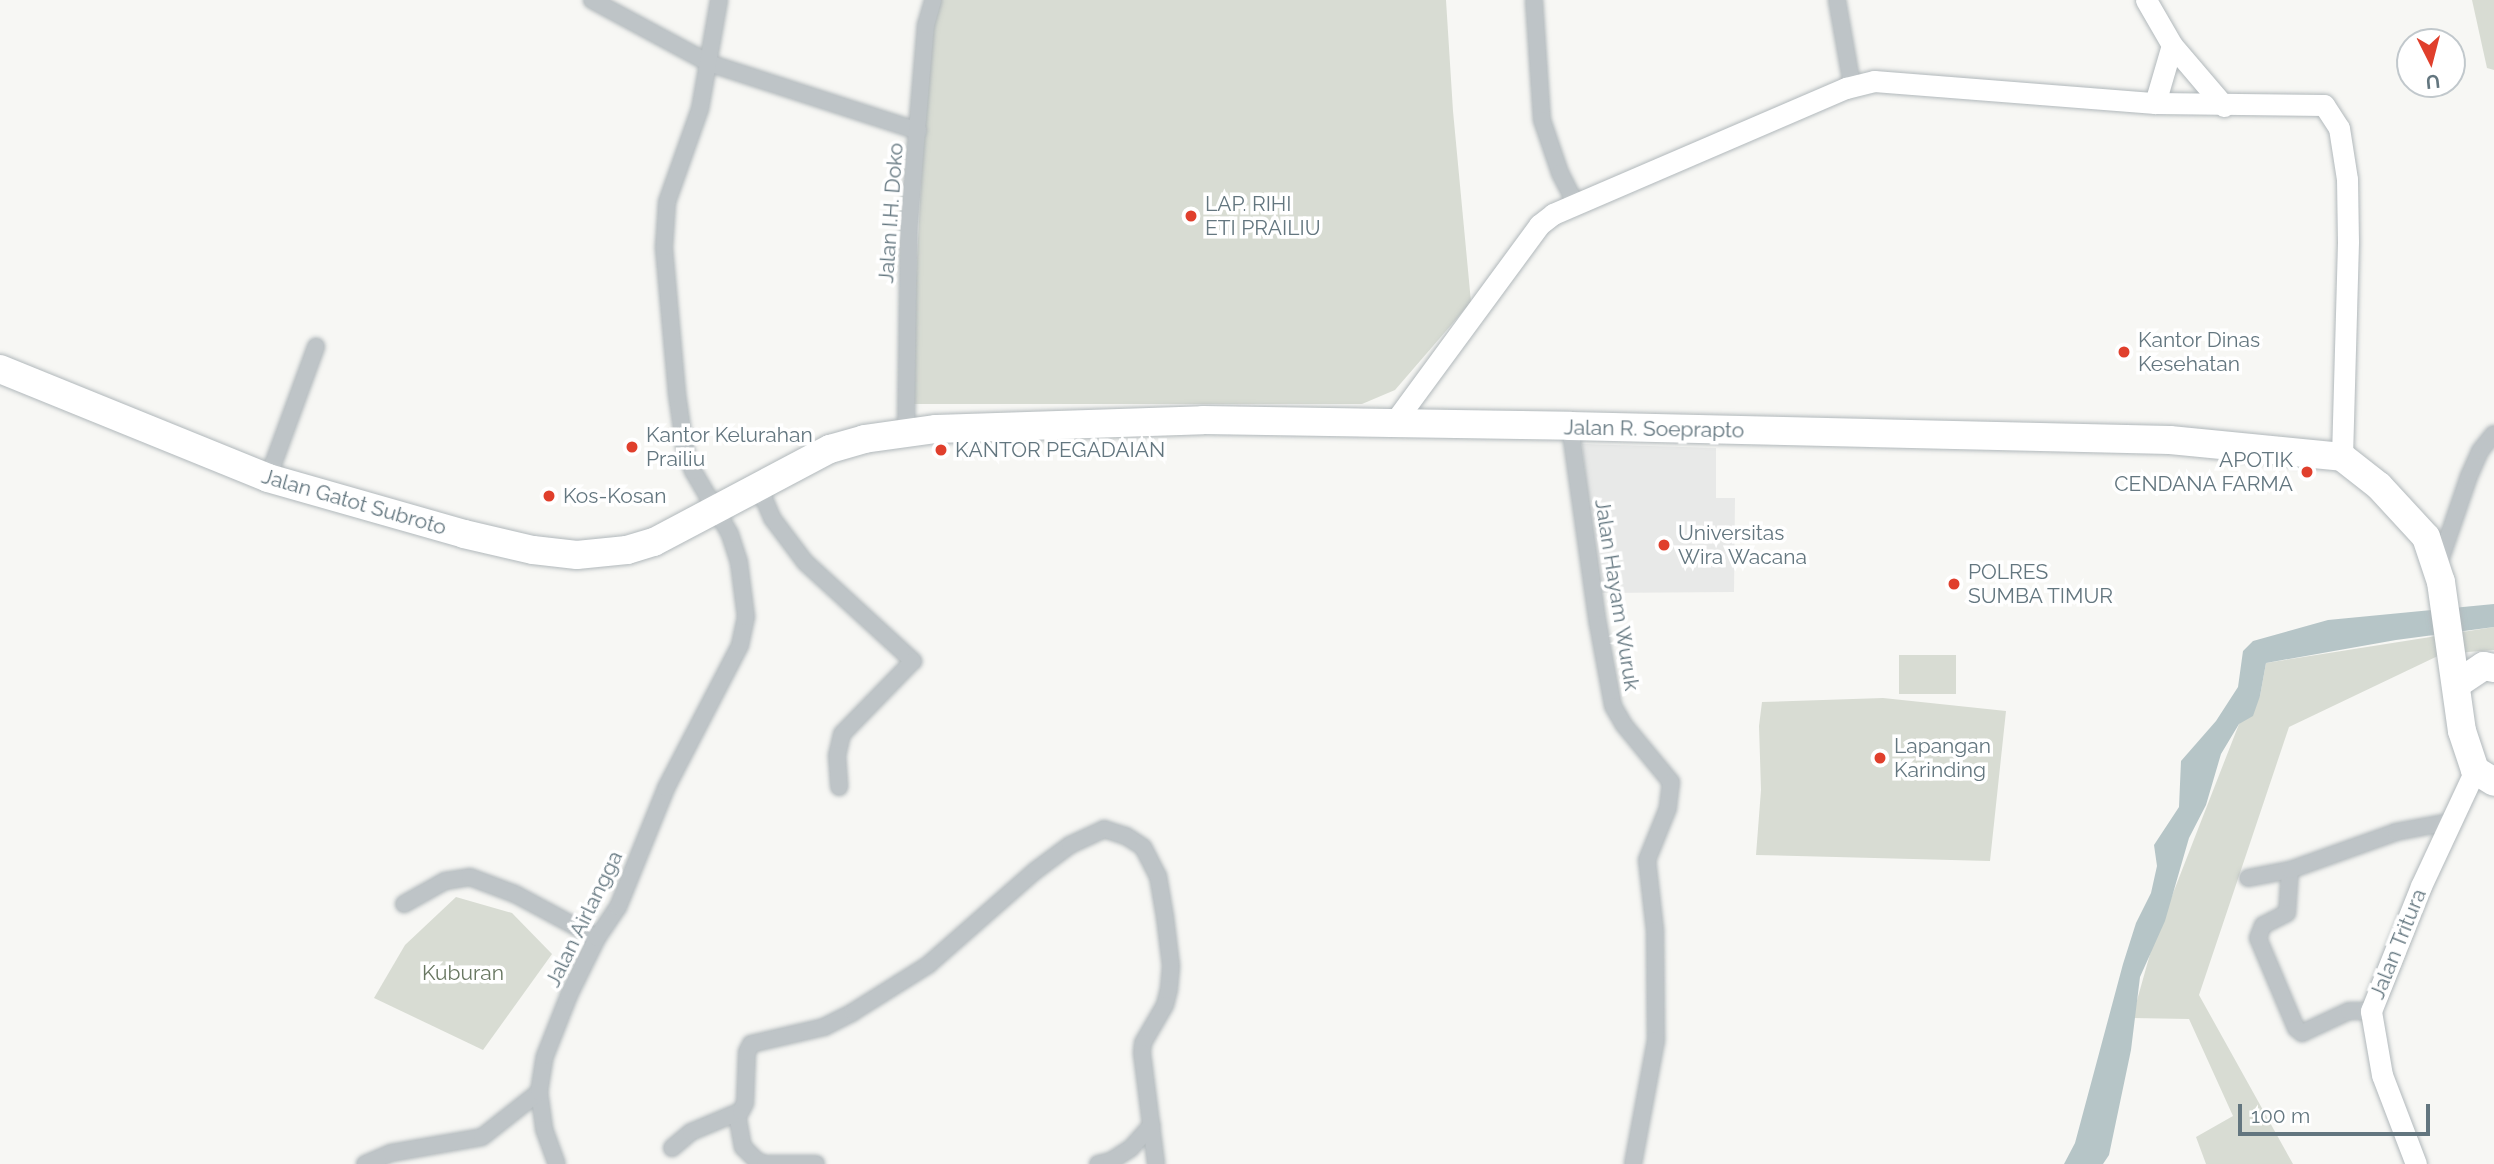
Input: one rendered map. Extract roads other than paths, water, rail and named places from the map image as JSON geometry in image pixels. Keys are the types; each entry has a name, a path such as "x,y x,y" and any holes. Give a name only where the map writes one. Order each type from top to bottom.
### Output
{"highway":[{"name":"Jalan Gatot Subroto","path":"0,369 268,478 464,534 556,554 599,554 627,550 654,542 716,511"},
{"name":"Jalan R. Soeprapto","path":"716,511 830,449 906,431 1203,421 1570,426 2170,440 2342,457"},
{"path":"2342,457 2379,486 2426,537 2439,575 2457,684 2458,716 2484,776"},
{"path":"2452,652 2489,667"},
{"path":"2457,684 2489,667"}],"street":[{"path":"592,0 709,63 918,131"},
{"name":"Jalan Airlangga","path":"539,1092 551,1039 597,938 618,907 666,788 740,645 746,617 744,589 730,534 693,471 685,449 677,394 664,247 667,202 700,109 719,0"},
{"name":"Jalan I.H. Doko","path":"906,431 907,268 926,25 933,0"},
{"path":"1534,0 1542,120 1560,173 1575,202"},
{"path":"1838,0 1852,85"},
{"path":"2146,0 2172,45 2224,106"},
{"path":"2155,103 2172,45"},
{"path":"1393,424 1539,225 1575,202 1852,85 1887,82 2155,103 2224,106 2312,102 2324,105 2339,128 2348,210 2342,457"},
{"path":"268,478 316,347"},
{"name":"Jalan Hayam Wuruk","path":"1570,426 1598,624 1613,706 1624,725 1671,782 1668,808 1647,860 1655,930 1656,1040 1633,1164"},
{"path":"2439,575 2469,476 2480,450 2494,434"},
{"path":"759,487 772,518 805,562 913,661 842,734 837,755 839,787"},
{"name":"Jalan Tritura","path":"2416,1164 2382,1075 2371,1011 2386,969 2449,822 2484,776"},
{"path":"2248,878 2290,870 2396,832 2449,822"},
{"path":"672,1148 691,1132 737,1114 745,1103 747,1052 751,1044 824,1027 853,1012 928,965 1035,871 1070,845 1104,829 1126,836 1143,847 1158,876 1165,917 1171,966 1169,989 1165,1004 1143,1042 1156,1164"},
{"path":"2290,870 2287,913 2263,925 2258,938 2296,1028 2302,1032 2349,1011 2371,1011"},
{"path":"404,904 445,881 470,877 508,891 597,938"},
{"path":"365,1164 391,1153 482,1137 539,1092"},
{"path":"539,1092 544,1129 556,1164"},
{"path":"737,1114 743,1147 757,1161 765,1164 816,1164"},
{"path":"1098,1164 1111,1161 1131,1148 1152,1125"}],"place":[{"name":"LAP. RIHI ETI PRAILIU","path":"1191,216"},
{"name":"Kantor Dinas Kesehatan","path":"2124,352"},
{"name":"Kantor Kelurahan Prailiu","path":"632,447"},
{"name":"KANTOR PEGADAIAN","path":"941,450"},
{"name":"APOTIK CENDANA FARMA","path":"2307,472"},
{"name":"Kos-Kosan","path":"549,496"},
{"name":"Universitas Wira Wacana","path":"1664,545"},
{"name":"POLRES SUMBA TIMUR","path":"1954,584"},
{"name":"Lapangan Karinding","path":"1880,758"}],"park label":[{"name":"Kuburan","path":"463,973"}]}
